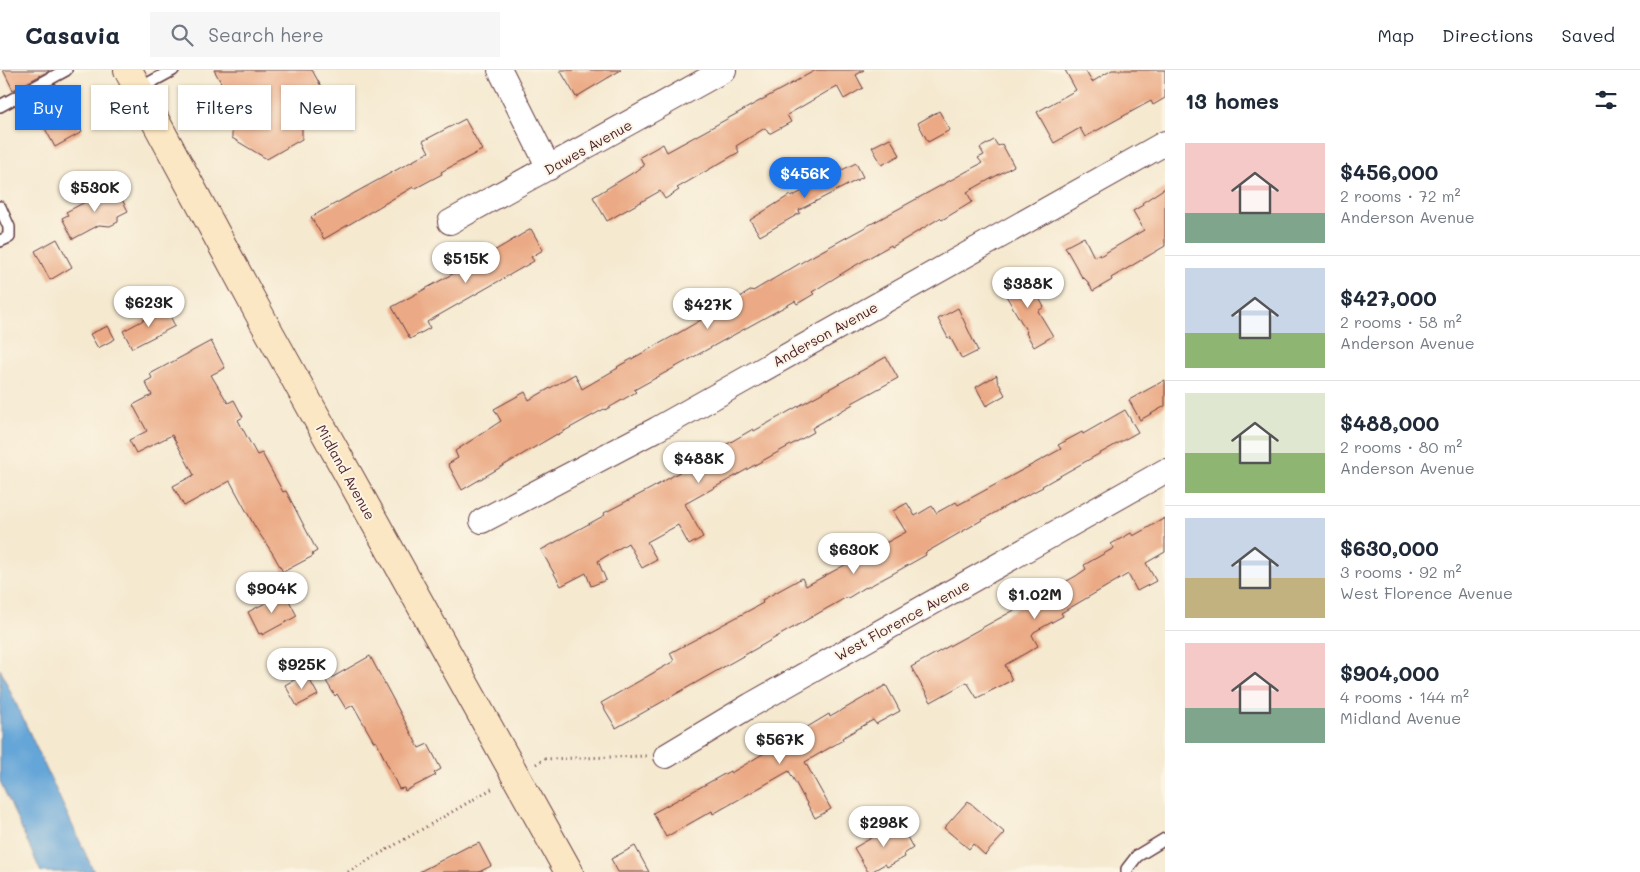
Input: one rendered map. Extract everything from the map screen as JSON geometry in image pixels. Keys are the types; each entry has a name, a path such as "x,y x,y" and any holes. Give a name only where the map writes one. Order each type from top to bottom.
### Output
{"street":[{"path":"500,70 549,168"},
{"name":"Dawes Avenue","path":"450,222 724,70"},
{"name":"Midland Avenue","path":"133,80 268,330 568,872"},
{"name":"Anderson Avenue","path":"482,521 657,429 1165,143"},
{"name":"West Florence Avenue","path":"666,756 751,705 1165,472"}],"lane":[{"path":"0,106 66,70"},
{"path":"133,80 173,70"},
{"path":"0,207 10,227 9,237 0,241"},
{"path":"1127,872 1127,869 1137,856 1165,839"}],"path":[{"path":"529,768 545,759 666,756"},
{"path":"348,872 497,786"}],"water":[{"path":"0,669 94,872 41,872 0,781"}],"building":[{"path":"3,70 49,70 22,85 15,85 13,90"},
{"path":"214,70 312,70 320,85 281,85 281,130 302,130 302,139 267,159 232,138 232,130 271,130 271,85 222,85"},
{"path":"560,70 621,70 576,97"},
{"path":"816,70 864,70 856,75 863,88 844,99 837,86 787,115 791,122 769,134 765,128 736,146 739,152 677,188 679,190 665,199 660,191 607,221 593,197 644,166 640,157 663,144 667,152"},
{"path":"1065,70 1085,70 1092,82 1112,70 1165,70 1165,98 1153,105 1151,101 1085,137 1080,128 1054,143 1037,112 1076,90"},
{"path":"939,111 950,130 928,142 918,123"},
{"path":"465,119 482,150 441,172 442,174 414,189 413,187 324,239 311,217 429,152 423,141"},
{"path":"46,130 81,130 82,132 55,147"},
{"path":"890,138 900,155 882,165 872,147"},
{"path":"994,140 998,146 1002,144 1014,166 967,192 972,202 851,268 812,292 814,294 797,304 795,301 634,390 636,392 557,434 462,490 448,464 458,458 455,451 501,421 494,409 525,392 529,400 575,374 582,389 752,290 982,163 978,158 984,155 980,148"},
{"path":"856,163 863,177 799,210 800,213 760,236 750,220 790,195 791,197 824,180 822,176 840,166 842,170"},
{"path":"116,188 128,211 118,216 118,222 110,226 99,225 73,239 62,218 68,215 66,212 89,200 87,198 103,189 105,193"},
{"path":"1165,188 1165,246 1093,291 1088,282 1083,279 1065,247 1084,237 1094,257 1099,254 1100,256 1144,230 1133,211"},
{"path":"531,229 543,250 531,257 534,261 427,322 430,328 410,339 392,307"},
{"path":"57,239 72,267 50,280 35,251"},
{"path":"1025,273 1044,307 1038,311 1053,336 1034,347 1001,287"},
{"path":"166,308 175,326 132,348 123,331"},
{"path":"958,308 978,351 962,359 938,319"},
{"path":"108,326 115,339 98,348 90,334"},
{"path":"211,341 225,368 211,375 228,403 234,400 243,417 238,420 247,437 257,455 262,453 283,492 286,491 317,551 312,554 313,556 283,572 255,527 230,481 184,506 173,486 194,475 172,435 136,453 129,440 147,431 133,405 152,395 145,382 152,378 150,374"},
{"path":"886,357 898,378 852,403 812,428 814,432 685,504 703,537 689,545 678,525 647,542 657,560 642,568 628,543 598,561 606,580 591,586 586,573 561,586 541,550 753,429 754,431"},
{"path":"997,375 997,380 1005,395 986,406 976,387"},
{"path":"1165,380 1165,406 1140,420 1129,400"},
{"path":"1125,410 1138,432 1008,505 894,573 847,597 616,728 601,703 674,661 670,653 763,603 762,600 802,578 806,586 906,532 893,511 907,503 915,516 932,506 936,513 956,502 958,505 1061,449 1058,445 1082,432 1083,434"},
{"path":"1165,518 1165,552 1146,563 1156,581 1137,591 1128,574 1061,613 1063,616 1034,632 1032,635 1038,646 1005,665 1012,680 977,698 967,682 931,702 911,667 1076,576 1086,569 1084,565 1114,548 1111,544 1131,533 1133,536"},
{"path":"285,593 297,616 262,635 262,633 259,634 248,612"},
{"path":"370,656 419,748 428,744 441,769 434,773 436,775 405,791 404,788 399,789 376,741 374,742 353,705 346,709 326,681"},
{"path":"306,673 318,695 297,706 285,685"},
{"path":"886,685 900,711 876,724 873,720 805,762 831,809 815,818 789,771 713,814 712,811 666,837 653,813 730,771 731,773 829,714 830,717"},
{"path":"968,801 1005,833 985,855 973,844 969,849 944,828"},
{"path":"899,822 913,848 904,854 905,857 887,867 885,864 868,872 854,848"},
{"path":"479,843 491,866 479,872 419,872 469,846"},
{"path":"635,846 649,872 618,872 611,859"}]}
